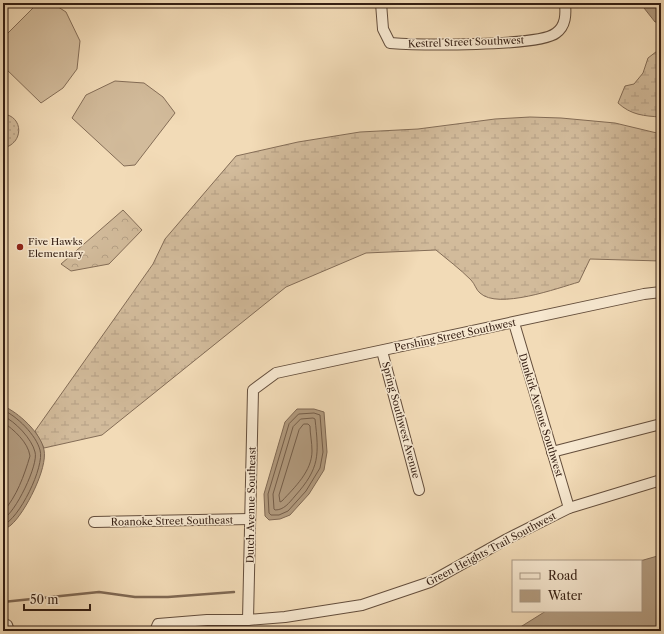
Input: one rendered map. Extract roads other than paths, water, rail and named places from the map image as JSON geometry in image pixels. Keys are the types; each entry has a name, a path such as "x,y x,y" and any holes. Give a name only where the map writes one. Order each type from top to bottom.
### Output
{"street":[{"name":"Kestrel Street Southwest","path":"381,3 382,29 390,43 411,45 520,42 548,38 557,33 566,20 565,3"},
{"name":"Pershing Street Southwest","path":"253,390 276,373 644,294 661,292"},
{"name":"Dunkirk Avenue Southwest","path":"514,323 569,508"},
{"name":"Spring Southwest Avenue","path":"382,351 419,490"},
{"name":"Dutch Avenue Southeast","path":"248,620 253,390"},
{"path":"552,452 661,424"},
{"name":"Green Heights Trail Southwest","path":"155,631 158,624 207,620 248,620 285,617 362,605 430,582 507,539 569,508 661,480"},
{"name":"Roanoke Street Southeast","path":"94,522 250,519"}],"water":[{"path":"643,3 661,3 661,22 655,22 644,8"},
{"path":"3,406 22,418 34,430 42,443 44,458 39,478 29,501 17,519 10,526 3,529"},
{"path":"297,409 314,409 324,412 327,452 324,470 309,494 290,515 280,519 269,520 265,516 264,494 285,422"},
{"path":"661,555 661,631 514,631 544,612 642,612 642,560"}],"waterway":[{"path":"3,602 99,592 135,597 168,597 234,592"}],"place":[{"name":"Five Hawks Elementary","path":"20,247"}]}
